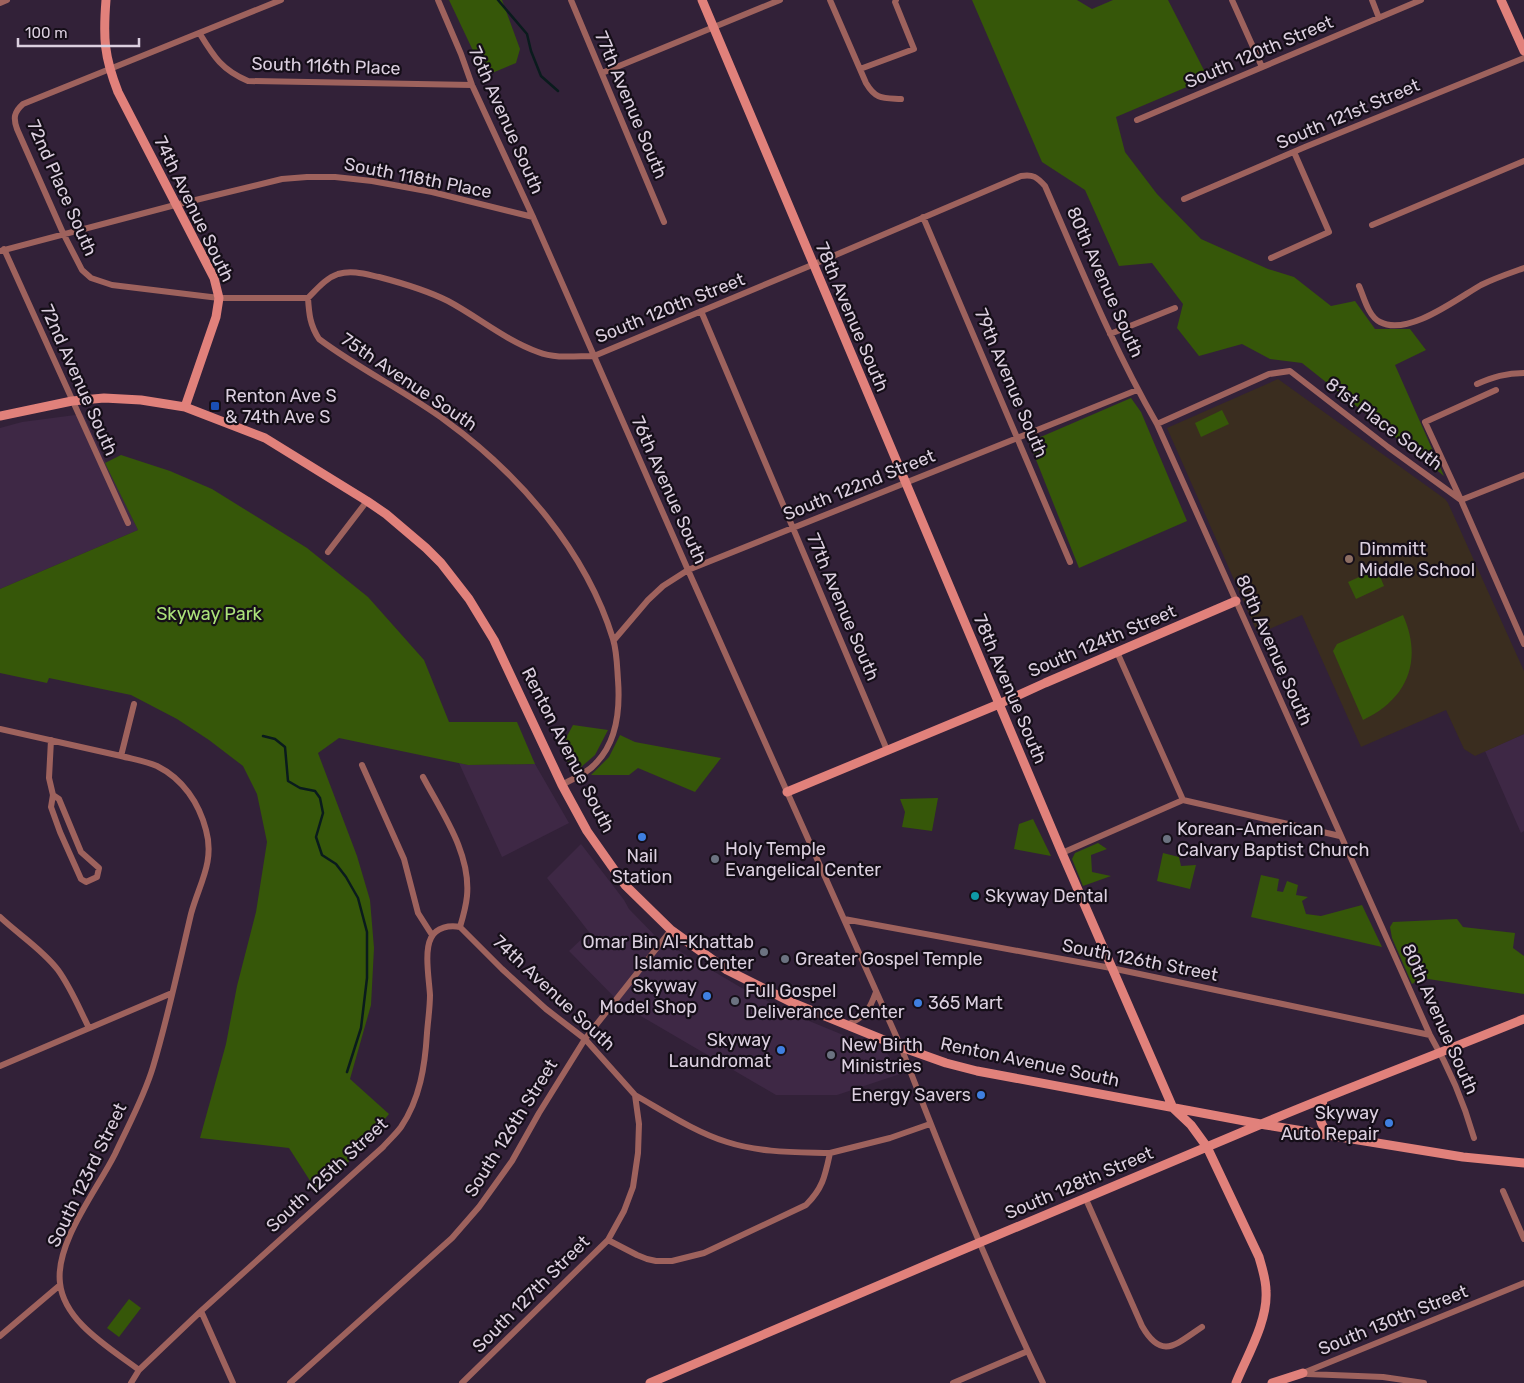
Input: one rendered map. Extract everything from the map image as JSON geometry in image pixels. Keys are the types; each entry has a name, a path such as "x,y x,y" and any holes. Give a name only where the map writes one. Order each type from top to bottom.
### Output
{"street":[{"name":"74th Avenue South","path":"106,0 104,27 106,53 118,92 214,278 219,298 216,318 185,407"},
{"path":"110,70 281,0"},
{"name":"76th Avenue South","path":"438,0 472,85 533,217 901,1047 930,1124 1043,1383"},
{"name":"77th Avenue South","path":"571,0 664,222"},
{"name":"78th Avenue South","path":"702,0 812,265 1111,968 1173,1108 1191,1125 1207,1147 1259,1257 1266,1292 1262,1322 1236,1383"},
{"path":"602,72 780,0"},
{"path":"830,0 866,83 874,95 881,98 902,99"},
{"path":"860,69 914,49 895,2 896,0"},
{"path":"1232,0 1262,68"},
{"path":"1372,0 1379,18"},
{"name":"South 120th Street","path":"1137,120 1421,0"},
{"path":"1501,0 1524,51"},
{"name":"South 116th Place","path":"200,34 215,58 225,69 248,81 472,85"},
{"name":"South 121st Street","path":"1184,199 1524,58"},
{"name":"72nd Place South","path":"110,70 23,104 17,110 14,117 17,129 63,234 82,270 91,278 112,285 219,298"},
{"path":"1271,258 1330,232 1294,152"},
{"path":"1372,225 1524,161"},
{"name":"South 120th Street","path":"308,298 322,284 336,275 349,272 366,274 427,292 448,301 517,344 539,353 566,357 594,356 1021,176 1030,174 1038,178"},
{"name":"South 118th Place","path":"63,234 175,204 282,179 335,177 372,181 432,192 533,217"},
{"name":"80th Avenue South","path":"1038,178 1045,186 1110,334 1137,390 1157,424 1340,836 1430,1035 1441,1054 1470,1123 1474,1138"},
{"name":"79th Avenue South","path":"923,217 1070,562"},
{"path":"2,250 63,234"},
{"name":"72nd Avenue South","path":"2,250 128,522"},
{"path":"1359,286 1372,315 1377,321 1403,324 1437,312 1482,285 1524,268"},
{"path":"219,298 308,298"},
{"name":"75th Avenue South","path":"308,298 312,328 319,339 446,420 503,468 545,514 585,574 614,640 619,696 614,730 605,752 588,771 562,785"},
{"path":"1110,334 1175,308"},
{"name":"77th Avenue South","path":"701,311 888,750"},
{"name":"81st Place South","path":"1157,424 1269,374 1290,371 1388,447 1462,500"},
{"path":"1477,384 1497,376 1513,373 1524,374"},
{"name":"South 122nd Street","path":"614,640 648,600 663,586 688,570 1137,390"},
{"path":"1496,390 1424,422 1462,500 1524,644"},
{"name":"Renton Avenue South","path":"0,416 72,401 104,398 141,400 185,407 265,438 386,514 441,563 469,599 494,640 562,785 587,831 625,884 671,930 708,958 742,979 793,1003 901,1047 946,1063 977,1071 1330,1136 1463,1157 1524,1163"},
{"path":"1462,500 1524,475"},
{"path":"328,552 367,501"},
{"name":"South 124th Street","path":"787,792 999,704 1236,601"},
{"path":"1117,652 1183,800"},
{"path":"121,756 134,704"},
{"name":"South 123rd Street","path":"0,729 121,756 156,766 182,784 201,814 207,832 209,850 206,871 192,910 153,1069 107,1171 69,1236 59,1267 60,1285 64,1301 73,1316 86,1329 139,1370"},
{"path":"51,740 49,778 52,795 51,807 77,872 81,879 86,882 91,881 97,877 99,868 81,852 59,799 52,795"},
{"path":"362,764 404,858 418,913 432,935 445,927 452,925 460,926 467,897 467,880 457,842 423,777"},
{"path":"1062,853 1183,800 1340,836"},
{"path":"0,917 56,968 69,986 89,1028"},
{"name":"South 126th Street","path":"844,919 1111,968 1430,1035"},
{"name":"74th Avenue South","path":"460,926 524,989 585,1039 635,1095 673,1117 728,1142 780,1152 830,1152"},
{"name":"South 126th Street","path":"290,1383 452,1238 479,1208 512,1161 585,1039 671,930"},
{"name":"South 125th Street","path":"131,1383 139,1370 201,1311 383,1147 401,1127 412,1106 421,1082 426,1059 430,998 428,948 432,935"},
{"path":"847,1025 866,1014 876,992"},
{"path":"0,1066 172,993"},
{"name":"South 128th Street","path":"650,1383 1260,1124 1441,1054 1524,1018"},
{"path":"608,1240 624,1211 633,1187 638,1153 639,1124 635,1095"},
{"path":"1323,1100 1320,1119 1321,1127 1330,1136"},
{"path":"830,1152 890,1138 930,1124"},
{"name":"South 127th Street","path":"462,1383 608,1240 637,1255 656,1261 672,1261 704,1253 806,1205 817,1194 825,1176 830,1152"},
{"path":"1503,1191 1524,1239"},
{"path":"1085,1198 1138,1318 1150,1339 1157,1345 1167,1347 1178,1343 1202,1327"},
{"name":"South 130th Street","path":"1272,1383 1303,1374 1524,1283"},
{"path":"0,1336 60,1285"},
{"path":"201,1311 233,1383"},
{"path":"953,1383 1028,1352"},
{"path":"1303,1374 1383,1377 1424,1383"}],"shaded area":[{"name":"Dimmitt Middle School","path":"1278,379 1448,503 1524,671 1524,734 1475,756 1464,749 1446,710 1361,747 1302,615 1258,634 1167,428"},
{"path":"83,414 138,530 0,589 0,428 22,422"},
{"path":"1524,734 1524,831 1521,833 1485,751"},
{"path":"459,763 468,765 535,764 569,823 502,857"},
{"path":"581,844 629,909 668,949 676,949 740,987 797,1016 887,1053 900,1074 837,1095 776,1095 622,1005 569,951 589,932 547,878"}],"green space":[{"path":"449,0 502,0 520,49 516,63 485,76"},
{"path":"972,0 1077,0 1092,9 1113,0 1168,0 1208,78 1116,117 1125,152 1157,194 1201,239 1268,269 1294,277 1331,306 1355,301 1375,329 1410,329 1426,350 1395,365 1444,476 1302,363 1270,359 1242,344 1199,356 1177,328 1183,304 1152,263 1119,266 1085,190 1042,162"},
{"path":"1131,398 1141,412 1187,521 1079,568 1029,442"},
{"path":"1222,410 1229,424 1201,437 1195,423"},
{"name":"Skyway Park","path":"121,455 170,471 212,489 307,548 368,597 424,660 449,722 517,722 535,764 468,765 339,738 318,753 357,856 370,900 374,948 371,1005 350,1079 389,1114 346,1165 316,1190 289,1148 200,1138 226,1044 237,986 256,912 267,842 257,794 243,766 177,719 131,695 49,678 47,683 0,673 0,589 138,530 105,463"},
{"path":"1377,569 1384,586 1356,599 1348,582"},
{"path":"1403,615 1412,647 1411,662 1407,676 1401,689 1391,701 1363,720 1333,651 1337,644"},
{"path":"573,725 608,730 595,755 580,768 570,766 560,749"},
{"path":"620,735 635,742 721,758 695,792 638,768 629,775 591,775 609,757"},
{"path":"938,798 932,831 902,827 905,812 900,799"},
{"path":"1033,819 1051,856 1014,849 1019,824"},
{"path":"1098,843 1107,849 1091,855 1092,872 1111,876 1083,886 1072,859 1075,853"},
{"path":"1163,853 1179,857 1181,866 1196,865 1190,889 1157,881"},
{"path":"1261,875 1279,879 1277,891 1283,892 1287,881 1298,885 1296,895 1308,897 1302,901 1306,914 1321,916 1362,905 1382,947 1251,917"},
{"path":"1457,919 1463,927 1515,933 1513,948 1524,956 1524,994 1422,978 1412,984 1392,938 1390,927 1393,922"},
{"path":"129,1299 141,1308 119,1337 107,1328"}],"waterway":[{"path":"498,0 527,34 531,51 541,76 558,91"},
{"path":"263,736 275,739 285,747 288,781 300,788 315,791 320,798 323,813 316,837 322,855 336,864 346,877 358,898 367,932 367,978 361,1028 347,1072"}],"place":[{"name":"Renton Ave S & 74th Ave S","path":"215,406"},
{"name":"Dimmitt Middle School","path":"1349,559"},
{"name":"Nail Station","path":"642,837"},
{"name":"Korean-American Calvary Baptist Church","path":"1167,839"},
{"name":"Holy Temple Evangelical Center","path":"715,859"},
{"name":"Skyway Dental","path":"975,896"},
{"name":"Omar Bin Al-Khattab Islamic Center","path":"764,952"},
{"name":"Greater Gospel Temple","path":"785,959"},
{"name":"Skyway Model Shop","path":"707,996"},
{"name":"Full Gospel Deliverance Center","path":"735,1001"},
{"name":"365 Mart","path":"918,1003"},
{"name":"Skyway Laundromat","path":"781,1050"},
{"name":"New Birth Ministries","path":"831,1055"},
{"name":"Energy Savers","path":"981,1095"},
{"name":"Skyway Auto Repair","path":"1389,1123"}]}
